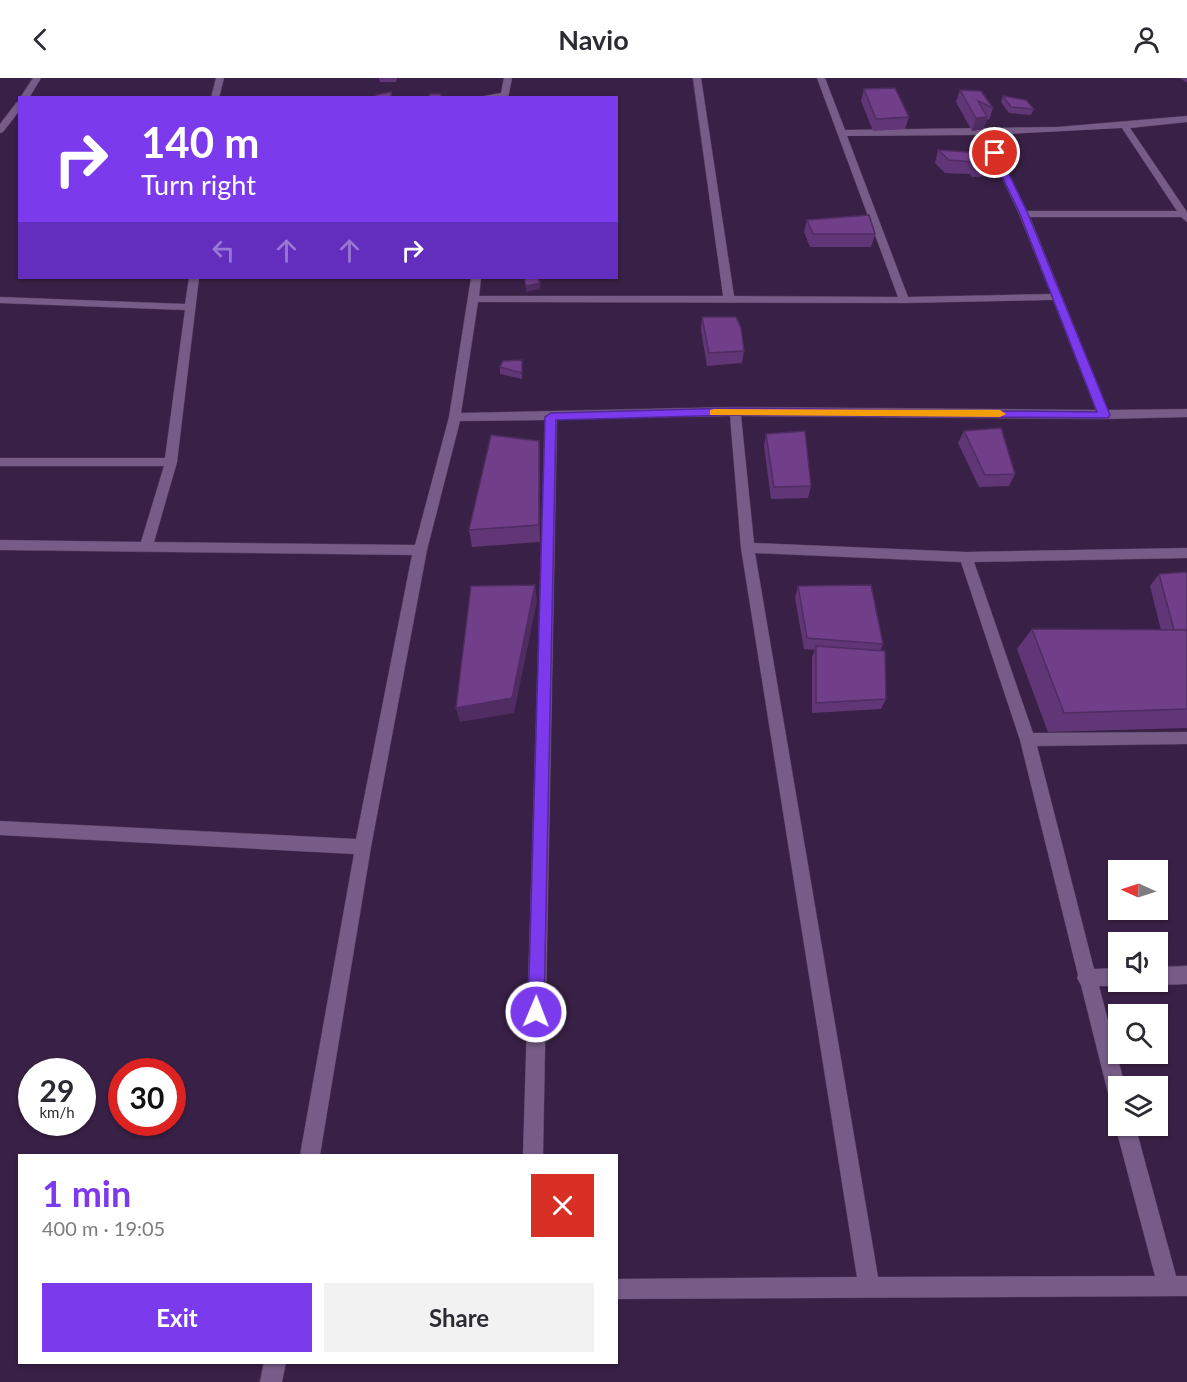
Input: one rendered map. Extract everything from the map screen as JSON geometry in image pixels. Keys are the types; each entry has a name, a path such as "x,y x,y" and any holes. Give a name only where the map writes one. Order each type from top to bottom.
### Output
{"street":[{"path":"25,96 37,78"},
{"path":"216,96 220,78"},
{"path":"504,96 508,78"},
{"path":"697,78 729,300"},
{"path":"821,78 844,133 904,300"},
{"path":"0,130 16,115"},
{"path":"844,133 985,133 1125,127 1187,119"},
{"path":"1125,127 1186,217"},
{"path":"985,133 1024,214 1104,415"},
{"path":"1024,214 1186,217"},
{"path":"146,548 171,462 194,279"},
{"path":"310,1154 363,848 420,550 455,417 476,279"},
{"path":"472,299 904,300 1057,297"},
{"path":"0,300 191,307"},
{"path":"455,417 551,417 735,411 1104,415 1187,413"},
{"path":"735,411 748,548 868,1288"},
{"path":"533,1154 551,417"},
{"path":"0,462 171,462"},
{"path":"0,545 420,550"},
{"path":"748,548 966,557 1187,554"},
{"path":"966,557 1028,740 1112,1076"},
{"path":"1028,740 1187,738"},
{"path":"0,828 363,848"},
{"path":"1168,975 1187,975"},
{"path":"1086,978 1108,977"},
{"path":"618,1288 1177,1285 1129,1136"},
{"path":"271,1382 274,1364"}],"building":[{"path":"895,88 909,117 876,119 864,89"},
{"path":"960,90 981,91 993,108 978,101 987,117 976,118"},
{"path":"391,92 391,96 376,95"},
{"path":"1003,96 1026,100 1034,109 1011,107"},
{"path":"938,150 995,154 1000,164 976,165 974,162 949,160"},
{"path":"869,215 875,234 813,234 807,220"},
{"path":"524,279 538,279 540,283 526,286"},
{"path":"702,317 736,317 741,328 744,351 709,353"},
{"path":"522,360 522,373 500,367 503,361"},
{"path":"1001,428 1015,474 985,475 964,431"},
{"path":"805,431 811,486 774,487 766,434"},
{"path":"491,435 539,441 539,525 469,530"},
{"path":"1187,572 1187,630 1174,630 1159,574"},
{"path":"535,585 512,698 456,708 471,586"},
{"path":"871,585 883,644 807,638 798,586"},
{"path":"1032,629 1187,630 1187,709 1064,713"},
{"path":"816,646 885,651 886,699 816,703"}],"slow traffic":[{"path":"714,412 1000,414"}],"route":[{"path":"536,1012 551,417 735,411 1104,415 1024,214 995,153"}]}
